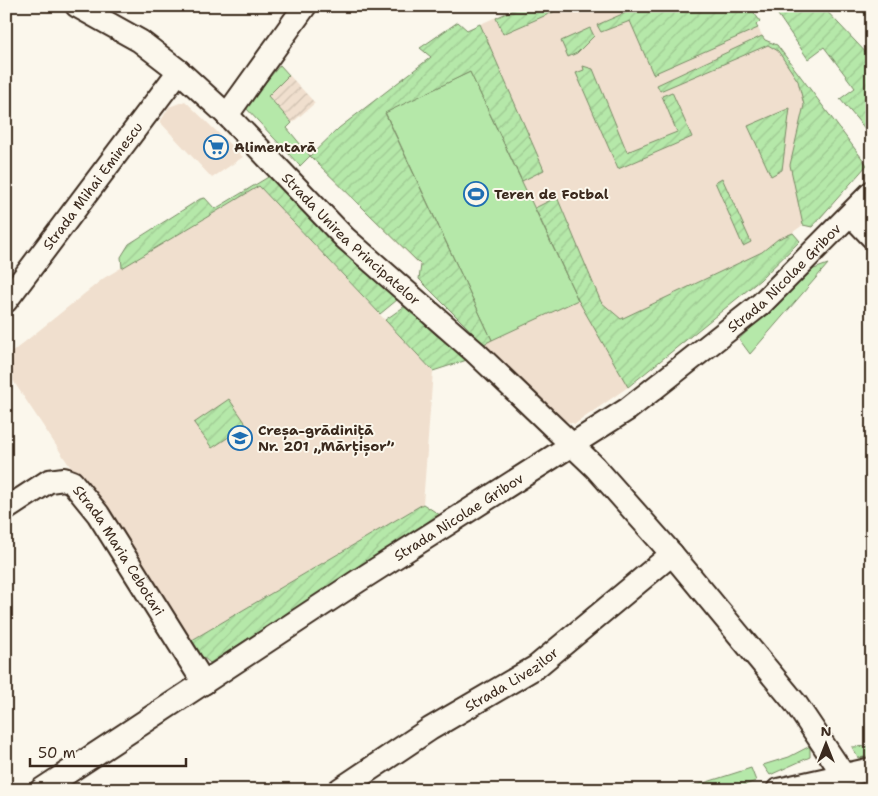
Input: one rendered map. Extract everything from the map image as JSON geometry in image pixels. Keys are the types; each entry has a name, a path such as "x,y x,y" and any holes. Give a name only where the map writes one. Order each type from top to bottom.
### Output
{"street":[{"name":"Strada Unirea Principatelor","path":"77,6 140,41 179,71 227,115 345,238 475,352 571,446"},
{"path":"227,115 305,6"},
{"name":"Strada Mihai Eminescu","path":"6,301 179,71"},
{"name":"Strada Nicolae Gribov","path":"42,790 358,581 635,404 761,304 872,192"},
{"name":"Strada Nicolae Gribov","path":"851,215 872,237"},
{"path":"571,446 595,467 672,554 796,704 843,774"},
{"name":"Strada Maria Cebotari","path":"6,509 49,482 64,479 72,482 98,514 204,683"},
{"name":"Strada Livezilor","path":"339,790 430,729 536,666 672,554"},
{"path":"778,790 872,769"}],"shaded area":[{"path":"521,6 749,6 760,21 756,25 765,40 777,45 867,165 812,227 803,225 793,232 800,241 760,280 628,387 575,424 560,419 419,279 421,266 310,156 339,128 431,57 420,48 458,22 467,30"},
{"path":"289,75 315,103 292,123 268,96"},
{"path":"185,101 243,157 212,178 160,122 169,107"},
{"name":"Creșa-grădiniță Nr. 201 „Mărțișor”","path":"259,186 433,371 423,504 187,643 6,370 6,357 104,278"}],"green space":[{"path":"521,6 567,6 503,34 496,18"},
{"path":"625,6 749,6 760,21 756,25 758,28 653,74 630,21 601,32 597,25 627,12"},
{"path":"772,6 822,6 872,59 872,108 865,114 872,122 872,137 840,99 855,88 824,47 808,59"},
{"path":"857,6 872,6 872,15 867,16"},
{"path":"458,22 467,30 480,24 544,170 522,181 470,72 385,113 492,340 484,344 419,279 421,265 310,156 339,128 431,57 420,48"},
{"path":"590,28 594,36 577,53 568,57 561,41"},
{"path":"762,36 765,40 777,45 867,165 812,227 803,225 790,165 804,105 798,81 778,51 768,45 660,91 657,85"},
{"path":"280,65 289,75 268,96 292,123 287,128 310,156 300,166 245,107"},
{"path":"583,66 593,69 627,152 677,132 662,96 672,92 692,137 618,169 576,73 584,70"},
{"name":"Teren de Fotbal","path":"470,72 578,300 492,340 385,112"},
{"path":"790,108 782,170 771,176 748,126"},
{"path":"270,176 397,300 380,314 259,186 122,268 121,257 129,244 200,199 205,198 215,209"},
{"path":"722,178 751,242 743,246 715,182"},
{"path":"557,197 601,302 621,319 762,252 778,239 793,233 800,241 760,280 628,387 578,300 535,208"},
{"path":"828,264 750,354 739,339 814,269"},
{"path":"405,306 436,335 470,359 433,371 385,320"},
{"path":"229,399 247,425 212,448 194,423"},
{"path":"423,504 440,515 210,663 187,643"},
{"path":"810,746 810,757 770,775 763,765 789,757"},
{"path":"872,746 872,756 858,758 852,747"},
{"path":"751,768 756,781 730,790 682,790"}],"place":[{"name":"Alimentară","path":"216,147"},
{"name":"Teren de Fotbal","path":"476,194"},
{"name":"Creșa-grădiniță Nr. 201 „Mărțișor”","path":"240,438"}]}
